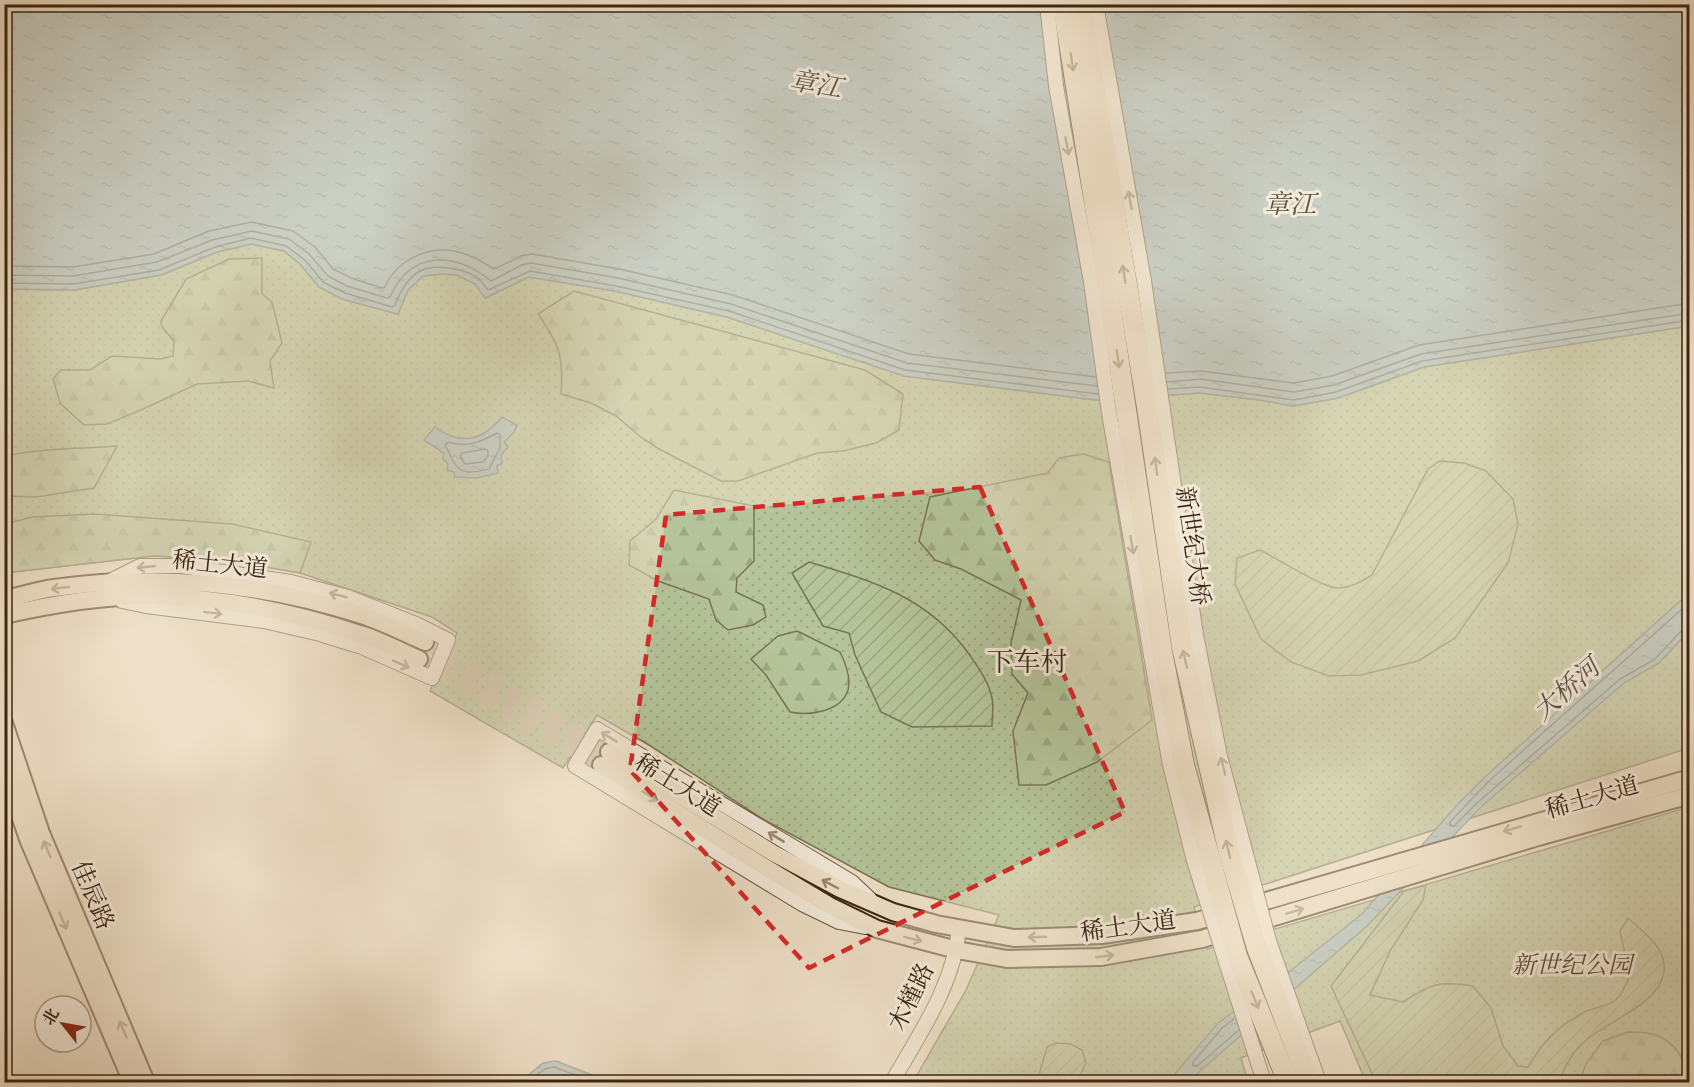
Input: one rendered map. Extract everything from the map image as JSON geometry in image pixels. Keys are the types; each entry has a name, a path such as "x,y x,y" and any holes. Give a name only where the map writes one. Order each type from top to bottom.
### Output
{"highway":[{"name":"新世纪大桥","path":"1063,4 1162,652 1184,765 1237,956 1288,1083"},
{"name":"新世纪大桥","path":"1081,4 1147,407 1182,647 1232,864 1257,948 1310,1083"}],"main road":[{"name":"稀土大道","path":"4,599 53,588 146,581 222,584 296,598 362,615 424,642"},
{"name":"稀土大道","path":"4,615 56,604 153,596 228,602 301,617 362,634 419,659"},
{"name":"佳辰路","path":"4,723 41,833 146,1083"},
{"name":"稀土大道","path":"1689,778 1197,921 1102,935 1014,938 925,921 876,905 840,889 773,853 605,758 784,878 832,907 876,929 957,950 1007,959 1101,957 1202,939 1538,837 1689,795"},
{"name":"佳辰路","path":"4,768 28,839 132,1083"}],"street":[{"path":"1047,4 1056,86 1091,282 1109,413 1170,765 1194,861 1264,1083"},
{"path":"1096,4 1144,281 1196,635 1220,756 1269,941 1319,1083"},
{"path":"103,584 140,566 181,566 291,582 348,597 416,624 448,640 432,678 363,647 320,634 264,621 146,606 114,599"},
{"path":"876,905 852,882 597,729 575,766 802,904 839,922 876,929"},
{"name":"木槿路","path":"892,1083 946,986 957,950 959,928"}],"highlighted area":[{"path":"980,487 1125,812 809,968 630,770 666,515"}],"green space":[{"name":"新世纪公园","path":"251,244 284,251 300,264 319,287 342,299 398,314 408,290 423,276 457,275 476,284 485,298 529,277 615,291 727,317 904,376 1096,400 1200,393 1293,406 1338,398 1424,367 1689,326 1689,748 1194,907 1207,949 1689,807 1689,1082 1366,1082 1340,1021 1241,1058 1248,1082 913,1082 966,990 999,915 889,887 761,818 649,745 597,715 563,768 430,691 457,633 432,617 300,573 220,559 153,556 5,573 5,289 74,290 161,275 217,252"},
{"path":"262,258 262,294 272,302 282,343 270,361 274,388 248,381 197,384 107,424 84,425 60,403 53,379 61,370 90,370 112,356 161,359 173,356 174,341 162,327 161,321 186,279 229,259"},
{"path":"574,291 865,370 903,394 899,430 876,443 843,451 817,453 738,481 721,481 659,449 616,416 591,403 561,394 561,360 551,334 538,314"},
{"path":"117,446 94,488 36,497 5,496 5,456 47,450"},
{"path":"1083,454 1109,462 1152,720 1097,762 1046,785 1019,785 1013,731 1028,693 1012,674 1011,643 1021,600 961,569 935,560 919,541 930,497 1048,473 1059,458"},
{"path":"1440,461 1464,463 1486,471 1513,499 1518,524 1508,563 1455,638 1418,661 1361,675 1329,676 1291,662 1261,639 1235,584 1237,558 1260,550 1310,578 1330,586 1342,588 1360,582 1372,575 1428,469"},
{"path":"674,490 754,506 754,561 737,578 736,592 763,605 766,617 753,625 728,630 716,620 709,599 658,581 629,565 630,541 656,519"},
{"path":"95,514 232,524 311,542 300,573 220,559 153,556 5,573 5,524 32,517"},
{"path":"809,562 877,584 898,594 936,618 953,634 986,680 993,701 992,726 912,727 881,712 855,655 849,633 823,626 792,573"},
{"path":"797,631 840,652 842,656 849,685 844,697 832,708 815,713 790,712 766,675 751,659 778,636"},
{"path":"1426,885 1423,900 1390,951 1370,995 1403,1002 1436,985 1473,986 1491,1008 1503,1046 1518,1066 1528,1067 1545,1043 1566,1023 1588,1011 1613,1002 1620,995 1632,969 1625,954 1620,931 1628,918 1650,937 1660,951 1664,967 1662,980 1654,992 1642,1003 1583,1043 1570,1058 1558,1082 1376,1082 1331,986 1404,891"},
{"path":"1628,1032 1652,1034 1673,1046 1682,1059 1683,1067 1677,1082 1579,1082 1586,1064 1603,1041"},
{"path":"1056,1043 1071,1044 1082,1050 1086,1063 1077,1082 1037,1082 1047,1047"}],"water":[{"name":"章江","path":"5,5 1689,5 1689,326 1424,367 1338,398 1293,406 1200,393 1096,400 904,376 727,317 615,291 529,277 485,298 475,284 457,275 423,276 408,290 398,314 342,299 319,287 300,264 284,251 251,244 217,252 161,275 74,290 5,289"},
{"path":"502,417 517,425 514,432 504,442 508,447 501,455 502,463 497,466 498,473 476,478 455,477 454,472 447,470 448,464 443,459 444,453 424,440 435,427 462,439 479,436"},
{"path":"1689,593 1689,631 1659,663 1624,683 1481,807 1367,926 1190,1082 1168,1082 1218,1023 1294,968 1362,914 1457,805 1486,776"},
{"path":"556,1061 610,1082 520,1082 543,1063"}],"tunnel":[{"path":"425,642 609,752"},
{"path":"419,659 601,765"}],"district":[{"name":"下车村","path":"1027,661"}],"water label":[{"name":"大桥河","path":"1566,689"}]}
